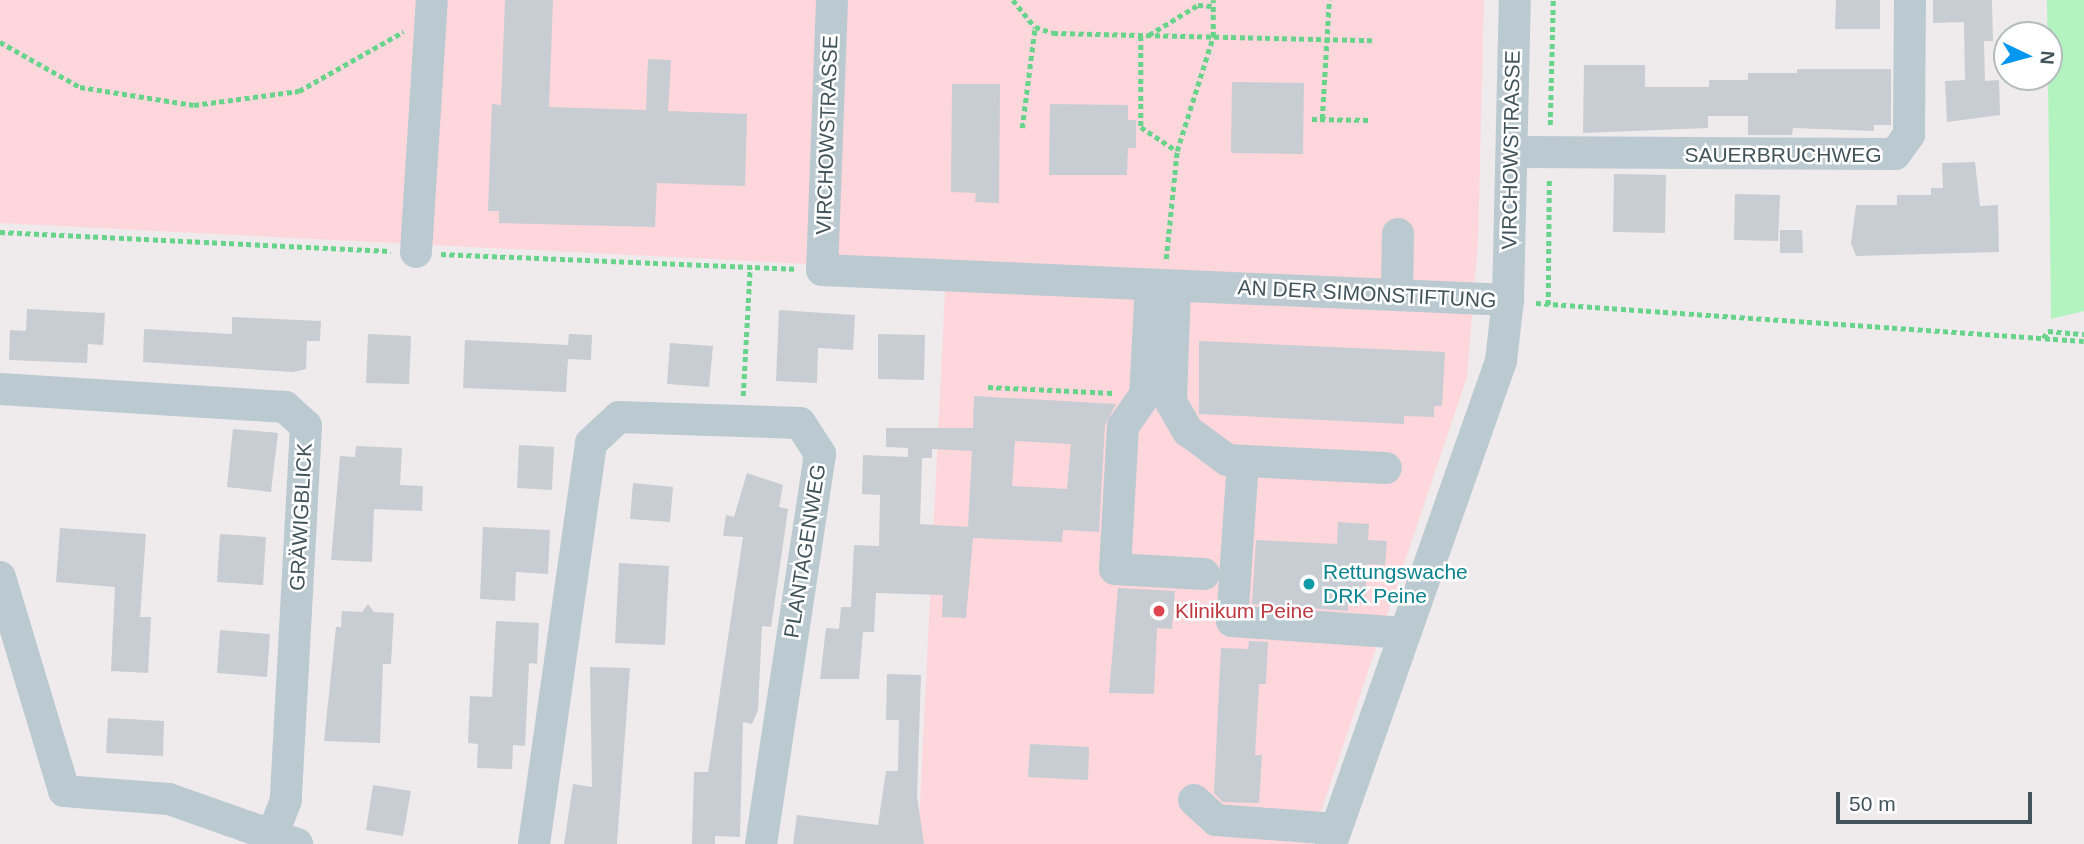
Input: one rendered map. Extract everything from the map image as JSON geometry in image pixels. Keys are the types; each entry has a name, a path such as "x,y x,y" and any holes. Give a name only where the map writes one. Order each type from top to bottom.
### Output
{"street":[{"name":"VIRCHOWSTRASSE","path":"822,270 832,0"},
{"name":"VIRCHOWSTRASSE","path":"1507,300 1515,0"},
{"name":"SAUERBRUCHWEG","path":"1512,152 1895,155 1909,135 1910,0"},
{"path":"416,252 431,8"},
{"path":"1397,295 1398,234"},
{"name":"AN DER SIMONSTIFTUNG","path":"822,270 1507,300 1501,361 1334,836"},
{"path":"1163,285 1145,395 1123,426 1115,569 1204,574"},
{"path":"1163,285 1171,402 1188,431 1227,460 1386,468"},
{"name":"GRÄWIGBLICK","path":"0,389 285,407 306,426 286,800 279,841"},
{"name":"PLANTAGENWEG","path":"534,844 591,443 618,417 800,422 820,454 761,844"},
{"path":"1243,460 1232,621 1405,633"},
{"path":"0,578 64,791 169,799 279,841"},
{"path":"1194,800 1216,820 1334,836"}],"path":[{"path":"1013,0 1035,27 1053,33 1372,40"},
{"path":"1322,119 1323,39 1329,0"},
{"path":"1149,35 1199,5 1213,3 1213,37 1177,151 1163,285"},
{"path":"0,41 80,87 194,105 299,91 431,8"},
{"path":"1022,128 1035,27"},
{"path":"1141,36 1141,127 1177,151"},
{"path":"1312,119 1370,120"},
{"path":"0,232 822,270"},
{"path":"742,421 750,267"},
{"path":"1507,300 2084,341"},
{"path":"2043,339 2048,331 2084,334"},
{"path":"988,387 1145,395"}],"shaded area":[{"name":"Klinikum Peine","path":"0,0 1484,0 1478,243 1467,377 1310,844 918,844 946,271 0,223"}],"green space":[{"path":"2047,0 2084,0 2084,311 2051,319 2048,91 2063,91 2063,21 2047,21"}],"building":[{"path":"505,0 553,0 549,107 646,110 648,59 671,60 668,111 747,114 745,186 657,183 655,227 499,223 499,211 488,211 492,104 501,105"},
{"path":"1836,0 1880,0 1880,29 1835,29"},
{"path":"1933,0 1992,0 1993,41 1984,41 1985,81 1993,80 1993,91 1999,91 2000,115 1947,122 1945,81 1965,80 1964,22 1933,23"},
{"path":"1584,65 1645,65 1645,87 1709,87 1709,80 1748,80 1748,73 1797,73 1797,69 1891,69 1891,125 1874,125 1874,131 1793,128 1792,135 1748,135 1748,116 1708,116 1708,128 1583,133"},
{"path":"1232,82 1304,83 1303,154 1231,153"},
{"path":"952,84 1000,84 999,203 975,202 976,193 951,192"},
{"path":"1050,104 1128,105 1128,120 1136,120 1136,148 1128,148 1127,175 1049,175"},
{"path":"1975,162 1980,206 1998,205 1999,252 1856,256 1851,243 1856,205 1897,205 1897,195 1931,195 1931,188 1943,188 1942,163"},
{"path":"1614,174 1666,175 1665,233 1613,232"},
{"path":"1735,194 1780,195 1778,241 1734,240"},
{"path":"1780,230 1802,230 1803,253 1780,253"},
{"path":"27,309 105,313 103,345 88,344 87,363 9,360 10,330 26,331"},
{"path":"779,310 855,315 853,350 818,348 817,383 776,381"},
{"path":"232,317 321,321 320,341 307,341 306,369 293,372 143,362 144,329 232,334"},
{"path":"368,334 411,336 409,384 366,383"},
{"path":"569,334 592,335 591,360 568,359 566,392 463,388 465,340 568,345"},
{"path":"878,334 925,335 924,380 878,379"},
{"path":"1199,341 1445,352 1442,406 1434,406 1434,417 1404,416 1404,424 1199,414"},
{"path":"670,343 713,346 709,387 667,384"},
{"path":"974,396 1116,404 1105,425 1099,532 1063,530 1062,542 973,538 966,618 942,617 943,595 876,593 874,632 863,632 859,679 820,679 826,628 839,629 841,607 851,607 854,545 879,546 880,495 862,494 863,455 908,457 908,448 886,447 886,428 973,428","holes":["1015,441 1071,444 1067,489 1012,486","932,449 972,451 968,527 920,524 922,458 932,458"]},
{"path":"233,429 278,433 271,492 227,487"},
{"path":"519,445 554,447 552,490 517,488"},
{"path":"356,446 402,448 400,485 423,486 422,511 374,509 372,562 331,560 340,456 355,457"},
{"path":"747,473 783,485 779,507 788,509 771,627 762,626 758,710 752,724 743,722 740,837 715,836 715,844 692,844 694,772 708,772 743,537 723,536 726,515 734,517"},
{"path":"633,483 673,487 670,522 630,519"},
{"name":"Rettungswache DRK Peine","path":"1338,522 1369,524 1368,540 1387,541 1385,565 1367,564 1365,604 1348,603 1348,611 1252,604 1256,540 1337,544"},
{"path":"483,527 550,530 548,574 516,572 515,601 480,599"},
{"path":"60,528 146,534 140,617 151,617 148,673 111,671 115,587 56,582"},
{"path":"220,534 266,537 263,585 217,582"},
{"path":"619,563 669,566 665,645 615,643"},
{"path":"1118,588 1175,591 1172,629 1157,628 1154,694 1109,693"},
{"path":"368,604 374,612 394,613 391,664 383,664 380,743 324,741 336,627 341,627 342,611 362,612"},
{"path":"496,621 539,623 537,664 529,663 525,746 513,745 512,769 477,768 478,744 468,743 470,696 492,697"},
{"path":"220,630 270,634 267,677 217,673"},
{"path":"1249,641 1268,642 1266,684 1259,684 1255,755 1262,755 1259,803 1223,802 1214,793 1221,648 1248,649"},
{"path":"590,667 630,668 617,844 564,844 573,784 592,787"},
{"path":"887,674 921,675 917,796 924,844 793,844 797,815 878,825 886,771 898,771 899,720 886,720"},
{"path":"108,718 164,721 163,756 106,753"},
{"path":"1030,744 1089,747 1088,780 1028,777"},
{"path":"373,785 411,791 403,836 366,830"}],"place":[{"name":"Rettungswache DRK Peine","path":"1309,584"},
{"name":"Klinikum Peine","path":"1159,611"}]}
